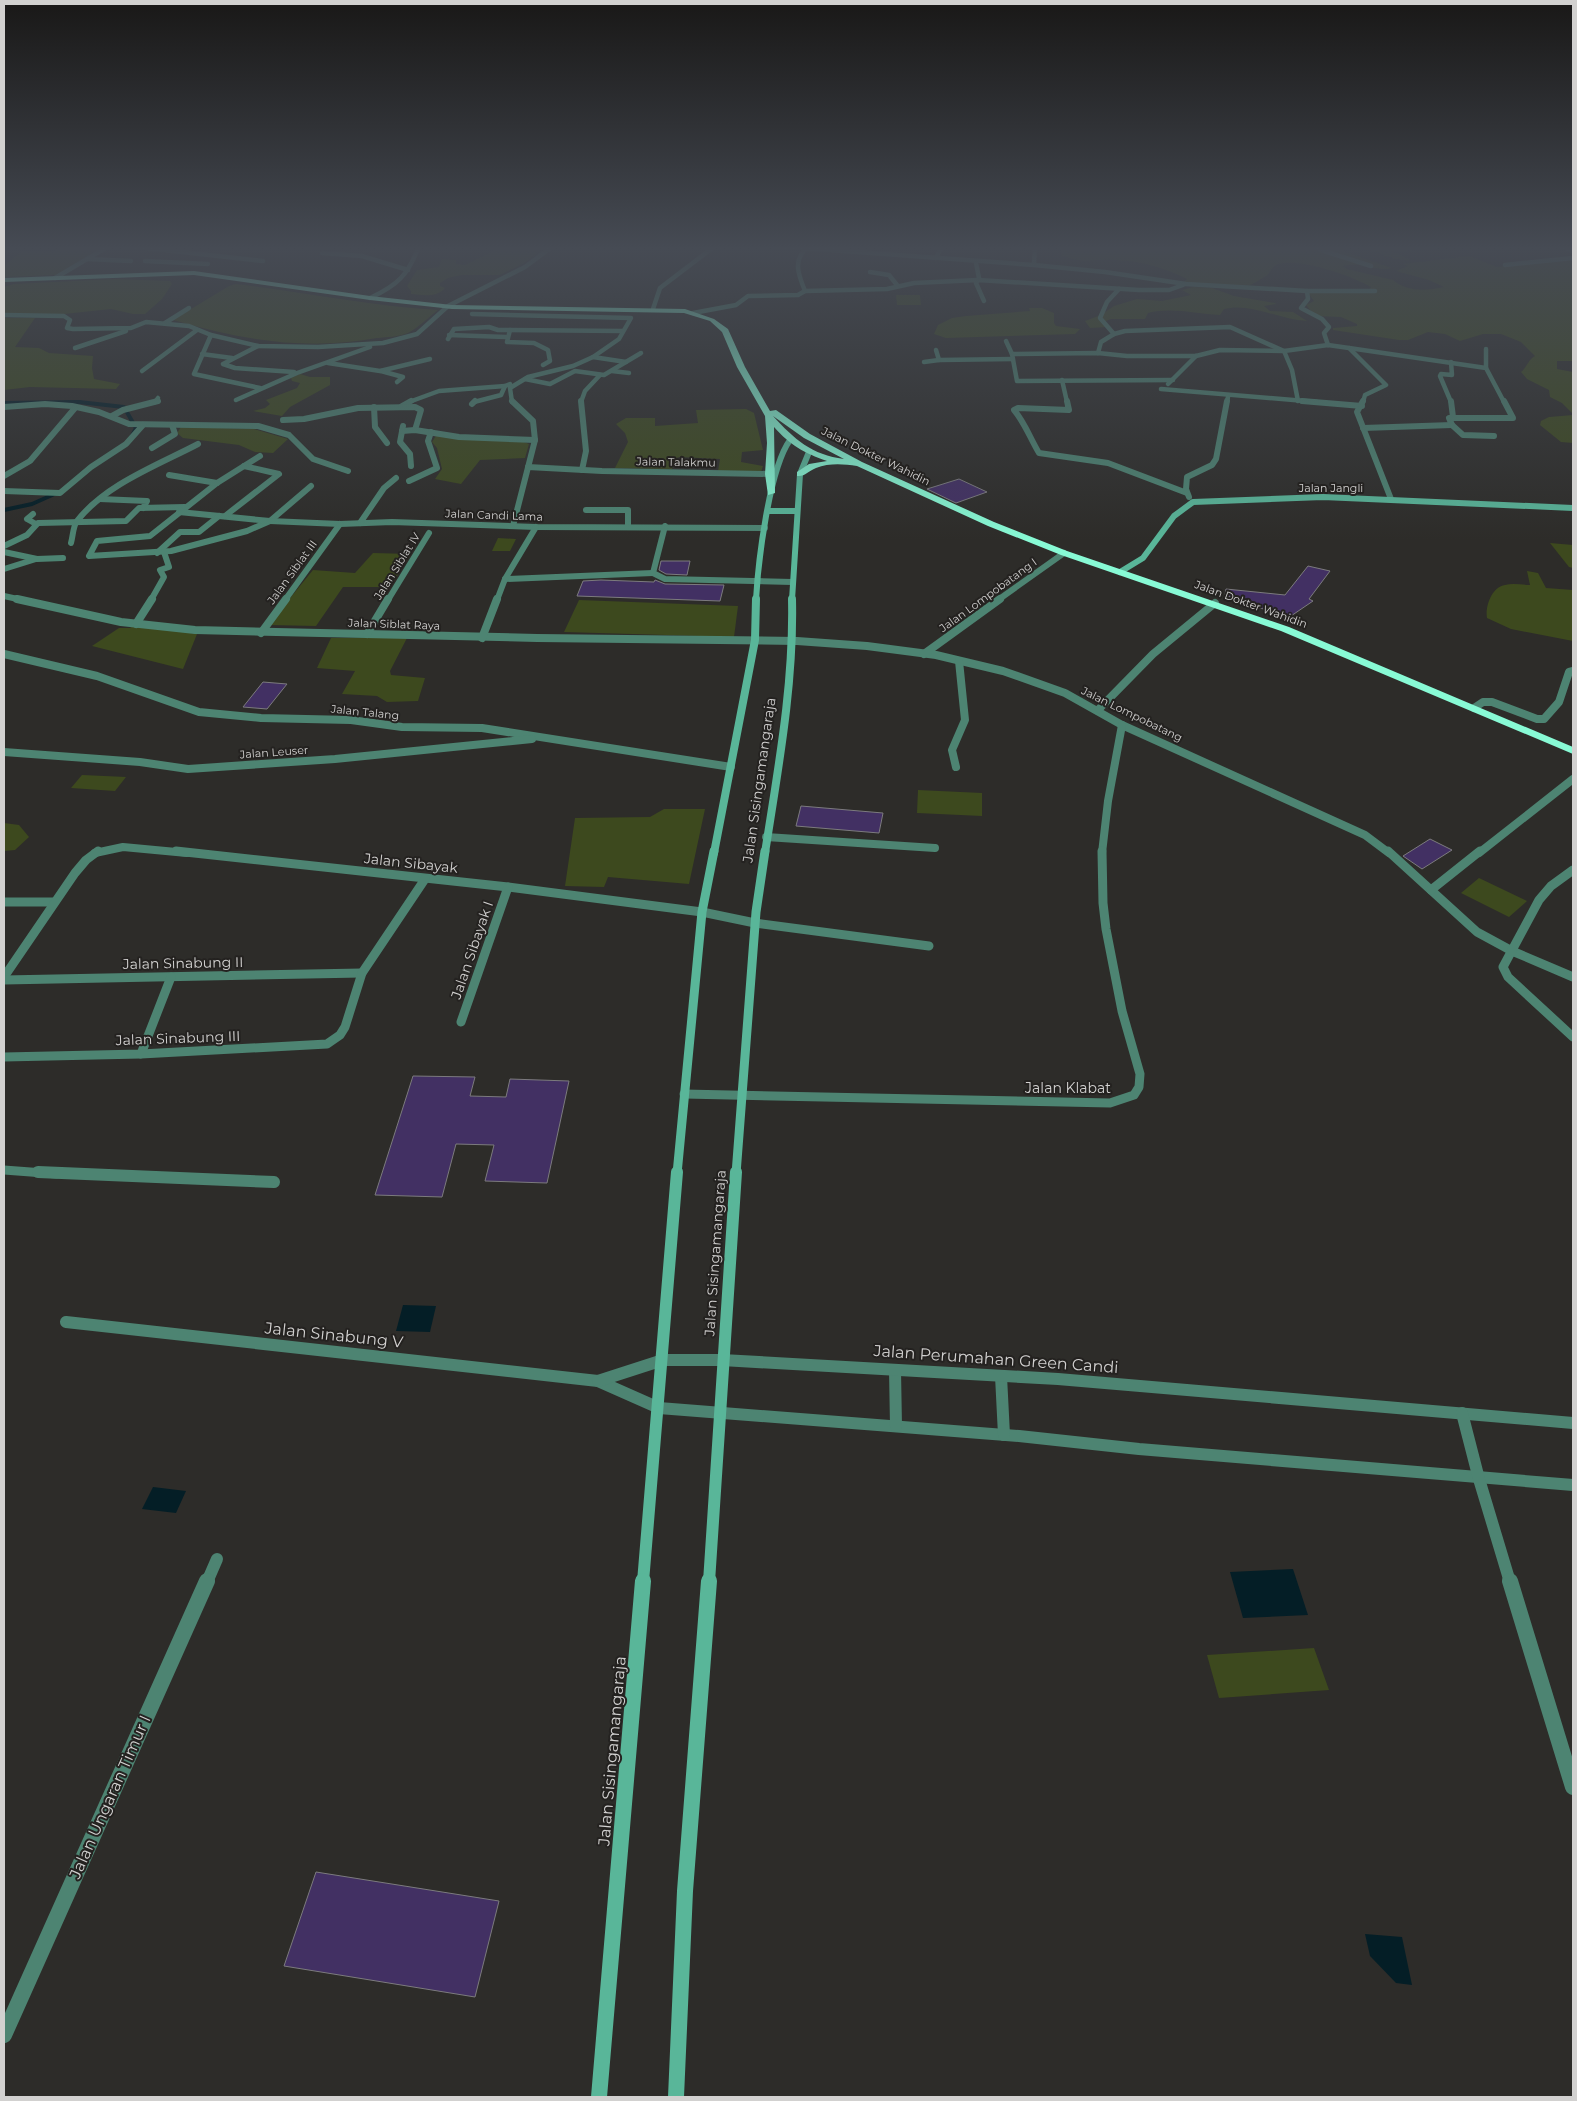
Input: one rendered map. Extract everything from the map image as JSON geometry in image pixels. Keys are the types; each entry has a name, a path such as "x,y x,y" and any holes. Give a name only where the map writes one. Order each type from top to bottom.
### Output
{"highway":[{"name":"Jalan Dokter Wahidin","path":"731,344 741,367 768,413 859,464 991,524 1064,552 1215,603 1285,629 1573,751"},
{"path":"768,413 790,440 809,452 837,461 859,464"},
{"path":"768,413 771,493"},
{"path":"790,440 807,436"},
{"path":"809,452 823,444"},
{"path":"800,474 812,466 837,461"}],"main road":[{"name":"Jalan Sisingamangaraja","path":"599,2097 659,1408 684,1094 702,912 754,640 757,582 771,493 783,450 790,440"},
{"name":"Jalan Sisingamangaraja","path":"676,2097 685,1891 714,1516 718,1414 755,924 766,837 778,771 792,641 792,582 800,474 809,452"},
{"name":"Jalan Jangli","path":"1193,502 1314,497 1573,508"},
{"path":"1120,572 1144,558 1181,508 1193,502"},
{"path":"768,510 796,511"}],"street":[{"path":"74,348 85,344"},
{"path":"142,371 178,344"},
{"path":"207,344 194,374 260,388"},
{"path":"250,344 258,346 318,347 366,344"},
{"path":"236,400 297,373 380,344"},
{"path":"538,344 548,350 550,361 543,365"},
{"path":"401,406 412,400 445,390 505,386 530,373 573,366 593,357 612,344"},
{"path":"1008,344 1013,356 1017,381 1173,380"},
{"path":"1098,353 1100,344"},
{"path":"1268,344 1284,351 1292,370 1298,401"},
{"path":"924,362 1098,353 1127,356 1196,356 1228,350 1284,351 1328,345 1486,368"},
{"path":"258,346 223,364 235,368 297,373"},
{"path":"1349,348 1386,387 1365,395 1362,406 1357,412 1391,499"},
{"path":"1486,349 1486,368 1513,418 1449,418 1452,425 1463,435 1494,436"},
{"path":"936,350 940,360"},
{"path":"524,379 550,384 575,371 600,375 612,371 641,353"},
{"path":"202,354 232,358"},
{"path":"1196,356 1162,389 1228,397 1362,406"},
{"path":"593,357 626,362"},
{"path":"380,371 430,359"},
{"path":"1451,362 1452,375 1441,374 1440,376 1451,399 1453,417"},
{"path":"328,363 404,376 397,382"},
{"path":"513,526 535,440 530,417 517,408 510,398 510,388 524,379 554,369"},
{"path":"612,371 629,374"},
{"path":"582,470 587,453 583,417 580,410 582,395 600,375"},
{"path":"1062,380 1069,410 1018,408 1014,410 1026,424 1028,434 1039,453 1108,462 1187,493"},
{"path":"472,404 476,400 501,395 505,386"},
{"path":"1193,502 1187,493 1187,477 1216,460 1228,397"},
{"path":"112,416 129,407 152,404 158,401 158,398"},
{"path":"4,407 49,404 112,416 123,422 142,425 208,424 258,426 289,435 313,459 348,471"},
{"path":"283,420 304,419 329,412 401,406 420,408 415,430"},
{"path":"374,407 375,430 377,435 387,443"},
{"path":"4,476 30,461 75,408"},
{"path":"4,491 55,494 90,467 126,445 135,437 142,425"},
{"path":"152,448 175,434 176,430 172,425"},
{"path":"1363,428 1452,425"},
{"path":"411,466 410,454 400,442 402,428 459,437 535,440"},
{"path":"408,481 437,468 428,440 431,432"},
{"path":"71,543 76,522 100,499 123,482 198,444"},
{"path":"260,456 217,483 148,537 97,541 89,556 160,552 221,539 261,526 270,521 311,486"},
{"path":"160,552 180,532 199,532 279,474 244,466"},
{"name":"Jalan Talakmu","path":"528,467 769,474"},
{"path":"4,471 12,471"},
{"path":"169,475 217,483"},
{"path":"360,523 384,488 396,478"},
{"path":"100,499 147,501 143,508"},
{"path":"33,514 27,519 36,524 126,521 136,510 143,508 185,507"},
{"path":"586,510 624,509 629,511 628,526"},
{"name":"Jalan Candi Lama","path":"179,512 270,521 340,524 766,528"},
{"path":"4,546 27,535 36,524"},
{"name":"Jalan Siblat III","path":"261,633 340,524"},
{"path":"653,573 665,526"},
{"path":"482,638 505,579 536,527"},
{"name":"Jalan Siblat IV","path":"367,634 429,533"},
{"path":"4,552 37,559 63,558"},
{"path":"136,624 162,583 164,577 160,570 169,567 160,552"},
{"name":"Jalan Lompobatang I","path":"924,654 1064,552"},
{"path":"4,569 37,559"},
{"path":"505,579 653,573 665,579 792,582"},
{"name":"Jalan Siblat Raya","path":"4,596 136,624 261,633 482,638 754,640"},
{"path":"1099,709 1154,654 1215,603"},
{"path":"754,640 792,641"},
{"name":"Jalan Lompobatang","path":"792,641 867,645 959,661 1011,673 1099,709 1122,725 1365,835 1380,844 1477,932 1512,952 1573,977"},
{"name":"Jalan Talang","path":"4,654 97,676 199,712 238,717 350,720 402,727 482,728 731,768"},
{"path":"956,767 952,750 965,720 959,661"},
{"path":"1474,708 1483,702 1492,702 1538,719 1544,719 1558,702 1569,672 1573,671"},
{"name":"Jalan Klabat","path":"742,1094 1110,1103 1129,1099 1138,1092 1140,1080 1139,1064 1125,1022 1101,894 1103,827 1122,725"},
{"name":"Jalan Leuser","path":"4,752 140,762 188,768 368,756 546,737"},
{"path":"1431,890 1573,780"},
{"path":"766,837 935,848"},
{"name":"Jalan Sibayak","path":"4,978 54,902 91,854 116,848 154,849 508,887 702,912"},
{"path":"1573,870 1552,886 1539,900 1512,952 1502,967 1508,977 1573,1037"},
{"path":"362,973 425,879"},
{"name":"Jalan Sibayak I","path":"462,1022 508,887"},
{"path":"4,902 54,902"},
{"path":"702,912 755,924 929,946"},
{"name":"Jalan Sinabung II","path":"4,978 362,973"},
{"name":"Jalan Sinabung III","path":"4,1057 141,1054 317,1046 334,1041 345,1027 362,973"},
{"path":"141,1054 171,977"},
{"path":"684,1094 742,1094"},
{"path":"4,1170 95,1176 274,1182"},
{"name":"Jalan Sinabung V","path":"66,1322 598,1381"},
{"name":"Jalan Perumahan Green Candi","path":"598,1381 663,1360 722,1360 1002,1376 1573,1423"},
{"path":"895,1370 896,1426"},
{"path":"1002,1376 1004,1435"},
{"path":"598,1381 659,1408 1004,1435 1479,1479 1573,1485"},
{"path":"1462,1413 1479,1479 1573,1787"},
{"name":"Jalan Ungaran Timur I","path":"4,2035 217,1559"}],"green space":[{"path":"4,344 17,344 15,347 39,348 49,353 93,356 92,368 94,379 120,384 116,389 30,387 4,390"},
{"path":"1523,344 1573,344 1573,361 1557,361 1557,369 1573,372 1573,414 1562,403 1550,397 1549,390 1527,379 1521,372 1535,356"},
{"path":"300,374 310,377 330,377 330,385 290,407 282,416 253,411 265,408 270,404 266,400 297,388 300,383 292,381 291,378"},
{"path":"746,409 754,413 763,450 742,452 741,462 763,466 761,472 718,471 720,459 680,457 676,458 672,469 615,468 628,442 625,433 616,424 626,418 655,418 655,426 698,423 696,410"},
{"path":"1573,415 1573,443 1561,442 1540,425 1541,421 1549,417"},
{"path":"181,427 254,429 288,439 273,453 255,452 239,445 183,438 177,433"},
{"path":"437,434 529,444 525,458 480,460 461,484 435,479 442,469 437,448 432,442"},
{"path":"498,538 516,539 510,551 492,551"},
{"path":"1550,543 1573,545 1573,568 1569,567"},
{"path":"373,553 411,554 390,587 343,587 316,626 268,625 313,570 355,573"},
{"path":"1527,571 1538,573 1546,588 1573,590 1573,641 1511,629 1487,618 1488,603 1496,589 1505,585 1530,585"},
{"path":"579,600 738,606 734,637 564,632"},
{"path":"135,625 197,634 183,669 92,646 119,628 130,628"},
{"path":"331,638 407,638 390,671 391,675 425,678 418,701 387,702 377,696 342,694 355,671 317,668"},
{"path":"82,775 126,777 115,791 71,788"},
{"path":"918,790 982,793 982,816 917,813"},
{"path":"664,809 705,809 689,884 608,877 604,887 565,886 575,818 650,817"},
{"path":"4,823 19,825 29,837 15,850 4,851"},
{"path":"1479,878 1527,901 1509,917 1461,893"},
{"path":"1314,1648 1329,1690 1219,1698 1207,1655"}],"water":[{"path":"403,1305 436,1306 430,1332 396,1331"},
{"path":"153,1487 186,1491 176,1513 142,1509"},
{"path":"1293,1569 1308,1615 1243,1618 1230,1572"},
{"path":"1365,1934 1402,1937 1412,1985 1396,1983 1370,1956"}],"building":[{"path":"959,479 987,492 956,503 927,489"},
{"path":"661,561 690,561 687,575 666,574 659,570"},
{"path":"1308,566 1330,571 1309,599 1313,601 1288,618 1225,595 1226,589 1285,595"},
{"path":"655,580 665,584 724,585 720,601 577,596 583,581 654,582"},
{"path":"263,682 287,684 267,709 243,707"},
{"path":"801,806 883,813 879,833 796,826"},
{"path":"1430,839 1452,850 1422,869 1403,856"},
{"path":"413,1076 475,1077 470,1096 506,1097 510,1079 569,1081 547,1183 485,1181 494,1145 456,1144 442,1197 375,1195"},
{"path":"316,1872 499,1901 475,1997 284,1966"}],"waterway":[{"path":"65,402 79,402"},
{"path":"4,403 79,402"},
{"path":"79,402 124,407 136,428 132,436"},
{"path":"4,510 32,504 59,492"}]}
